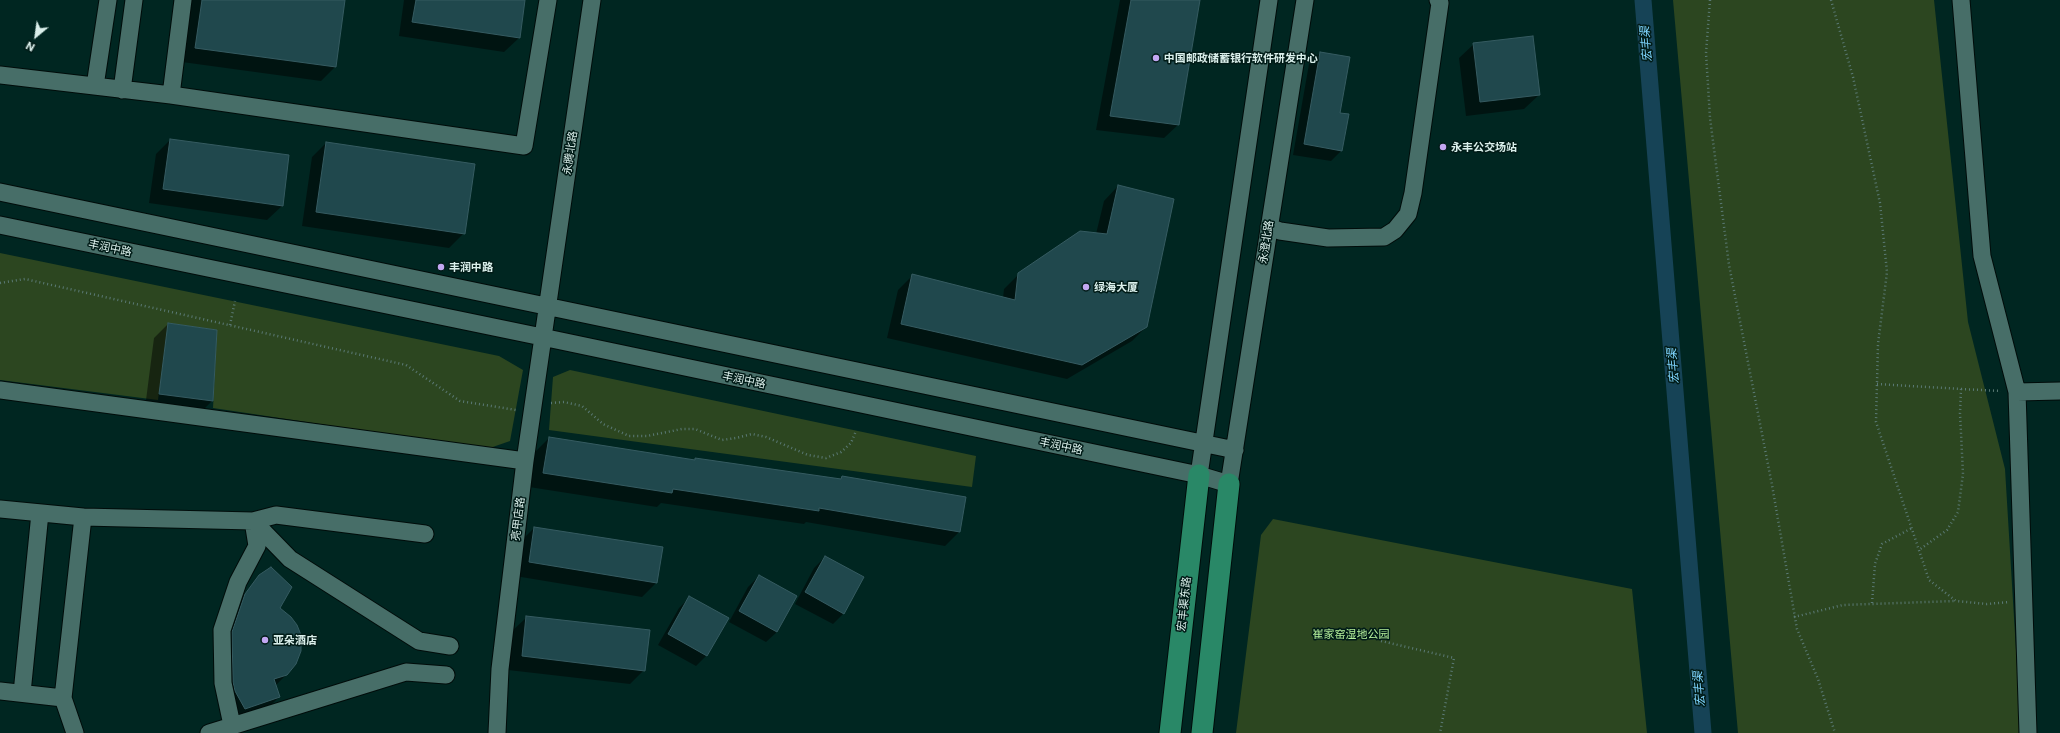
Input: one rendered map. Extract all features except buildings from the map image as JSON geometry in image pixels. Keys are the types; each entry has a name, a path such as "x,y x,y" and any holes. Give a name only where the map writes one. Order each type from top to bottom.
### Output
{"main road":[{"name":"宏丰渠东路","path":"1170,733 1199,475"},
{"path":"1202,733 1229,484"}],"street":[{"path":"96,86 108,0"},
{"path":"122,90 134,0"},
{"path":"172,95 183,0"},
{"path":"0,75 172,95 524,146 548,0"},
{"name":"永腾北路","path":"548,306 592,0"},
{"path":"1199,475 1202,444 1269,0"},
{"name":"永澄北路","path":"1229,484 1305,0"},
{"path":"1269,227 1280,231 1328,238 1384,237 1395,230 1408,214 1413,193 1438,19 1440,3 1438,0"},
{"path":"1961,0 1982,256 2017,392 2028,733"},
{"path":"0,192 1235,450"},
{"name":"丰润中路","path":"0,226 542,337 1199,475 1229,484"},
{"name":"亮甲店路","path":"497,733 500,670 525,461 542,337 548,306"},
{"path":"0,390 525,461"},
{"path":"2017,392 2060,391"},
{"path":"0,509 83,517 253,521 276,515 425,534"},
{"path":"22,693 40,513"},
{"path":"75,733 63,698 83,517"},
{"path":"253,521 290,559 419,641 450,646"},
{"path":"232,725 223,683 222,630 238,582 257,546 253,521"},
{"path":"210,733 406,672 446,675"},
{"path":"0,690 63,698"}],"path":[{"path":"1710,0 1706,54 1710,118 1729,265 1772,485 1794,617 1797,629 1818,679 1835,733"},
{"path":"1831,0 1853,77 1880,203 1888,272 1878,344 1876,422 1928,580 1956,601"},
{"path":"0,283 25,279 230,324 406,365 460,401 516,410"},
{"path":"230,324 235,301"},
{"path":"1877,384 2017,392"},
{"path":"1919,550 1947,530 1958,512 1963,474 1960,413 1961,389"},
{"path":"551,403 564,402 582,406 603,424 629,436 648,436 682,429 695,429 722,440 752,434 766,437 808,456 826,458 841,452 851,443 856,431"},
{"path":"1872,603 1875,564 1882,544 1912,528"},
{"path":"1794,617 1843,605 1872,603 1956,601 1987,604 2024,602"},
{"path":"1381,642 1454,658 1440,733"}],"green space":[{"path":"1673,0 1934,0 1968,322 2005,469 2021,733 1738,733"},
{"path":"0,253 499,356 523,370 510,441 487,449 213,408 217,330 168,323 158,400 0,380"},
{"path":"570,370 976,456 972,487 549,430 553,377"},
{"name":"崔家窑湿地公园","path":"1273,519 1632,589 1647,733 1236,733 1261,535"}],"waterway":[{"name":"宏丰渠","path":"1643,0 1703,733"}],"place":[{"name":"中国邮政储蓄银行软件研发中心","path":"1156,58"},
{"name":"永丰公交场站","path":"1443,147"},
{"name":"丰润中路","path":"441,267"},
{"name":"绿海大厦","path":"1086,287"},
{"name":"亚朵酒店","path":"265,640"}]}
